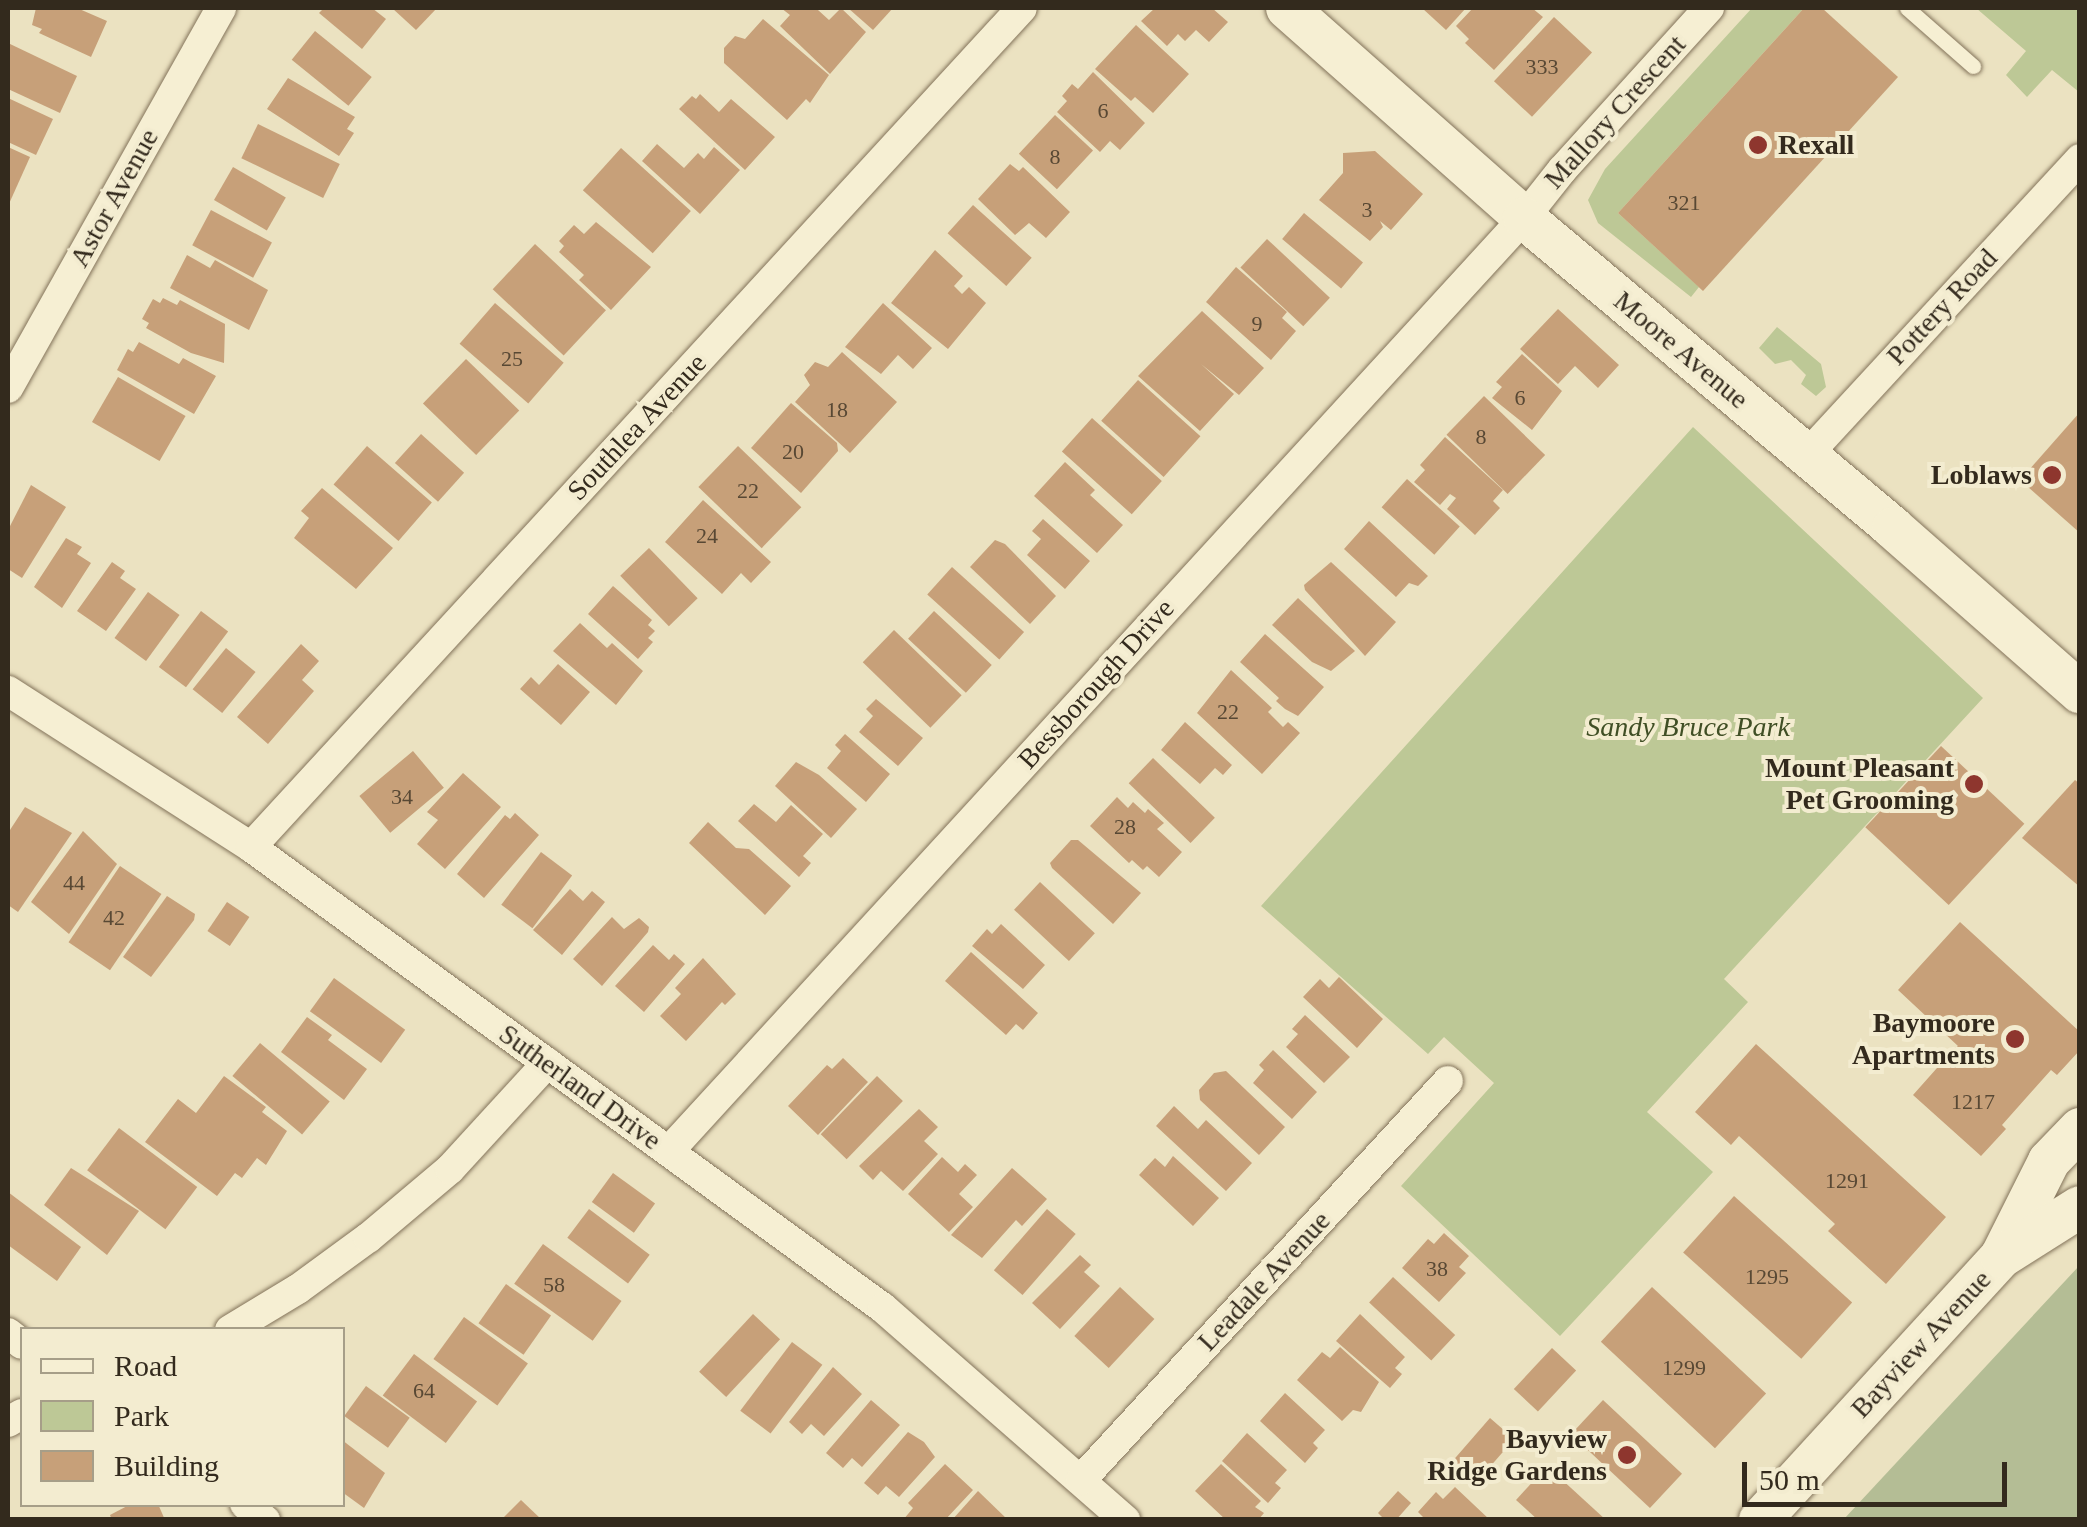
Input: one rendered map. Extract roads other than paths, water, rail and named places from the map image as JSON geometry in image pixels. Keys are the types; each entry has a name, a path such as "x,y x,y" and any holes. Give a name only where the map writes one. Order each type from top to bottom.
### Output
{"street":[{"name":"Astor Avenue","path":"8,388 222,8"},
{"name":"Southlea Avenue","path":"251,847 1022,8"},
{"name":"Moore Avenue","path":"1287,8 1524,218 2078,693"},
{"name":"Mallory Crescent","path":"1524,218 1562,170 1709,8"},
{"name":"Pottery Road","path":"1806,456 2080,159"},
{"name":"Bessborough Drive","path":"670,1151 1524,218"},
{"name":"Sutherland Drive","path":"8,691 251,847 884,1308 1125,1520"},
{"path":"235,1327 298,1289 368,1238 450,1169 548,1063"},
{"name":"Leadale Avenue","path":"1081,1480 1448,1082"},
{"name":"Bayview Avenue","path":"2001,1257 2049,1161 2080,1129"},
{"name":"Bayview Avenue","path":"1760,1520 2001,1257 2080,1207"}],"lane":[{"path":"1907,8 1973,66"}],"place":[{"name":"Rexall","path":"1758,145"},
{"name":"Loblaws","path":"2052,475"},
{"name":"Mount Pleasant Pet Grooming","path":"1974,784"},
{"name":"Baymoore Apartments","path":"2015,1039"},
{"name":"Bayview Ridge Gardens","path":"1627,1455"}],"park label":[{"name":"Sandy Bruce Park","path":"1688,727"}]}
